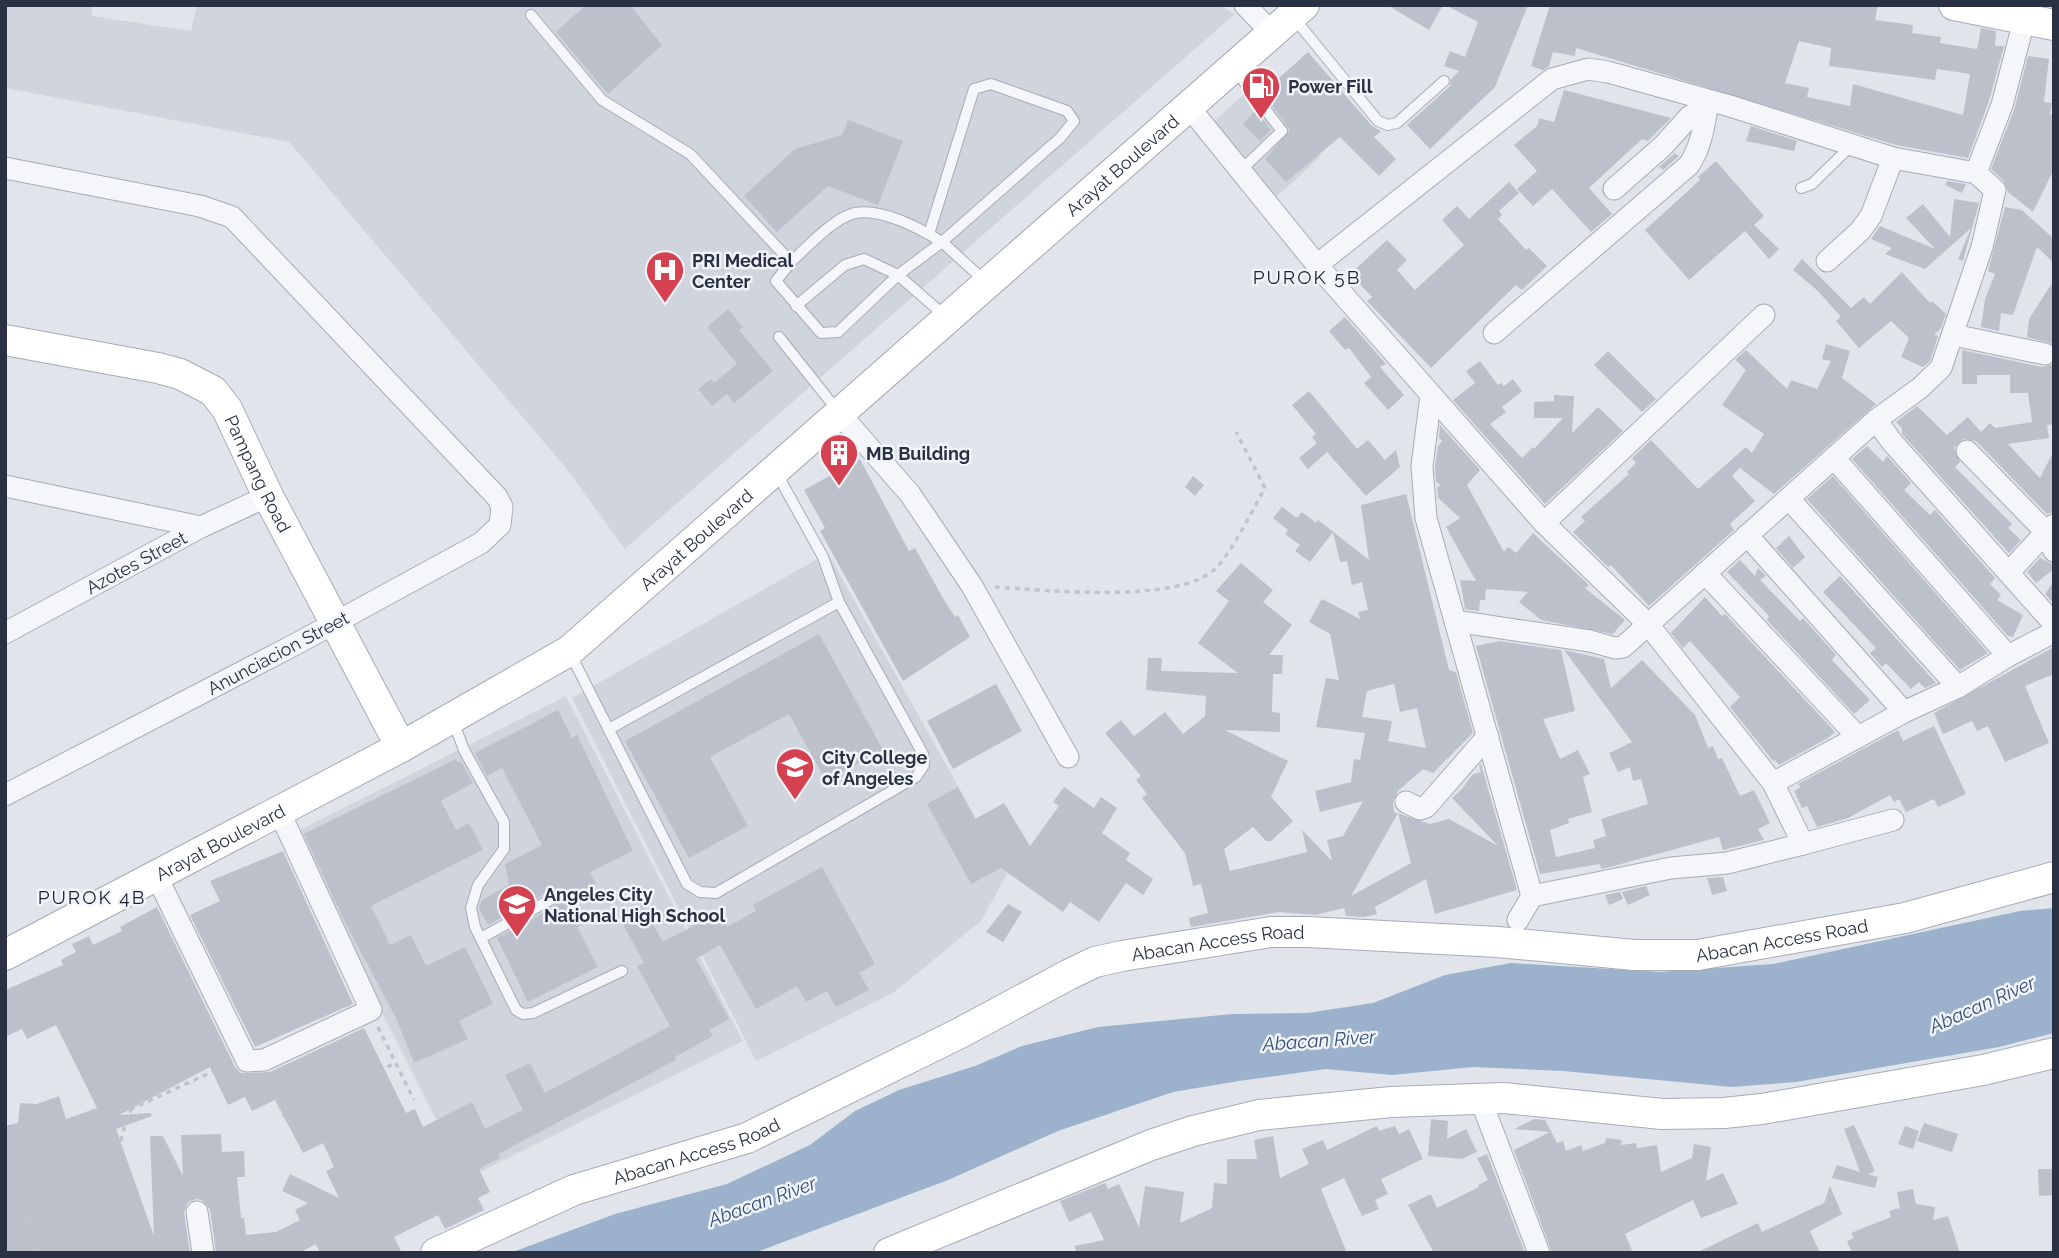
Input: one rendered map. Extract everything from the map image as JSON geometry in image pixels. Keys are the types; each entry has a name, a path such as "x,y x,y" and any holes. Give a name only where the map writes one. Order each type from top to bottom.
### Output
{"street":[{"path":"1245,5 1290,18"},
{"path":"1954,5 2024,21 2054,24"},
{"name":"Arayat Boulevard","path":"5,955 401,747 569,651 1290,18"},
{"path":"1976,173 2002,105 2024,21"},
{"path":"1317,265 1552,79 1588,69 1707,106 1853,144 1893,158 1976,173 1995,190 1982,247 1941,368 1920,388 1876,420 1623,647 1615,648 1590,641 1455,621"},
{"path":"1614,189 1663,146 1690,116 1707,106"},
{"path":"1494,332 1689,165 1698,152 1707,106"},
{"path":"1189,107 1317,265 1431,396 1544,523 1647,624 1773,783 1803,844"},
{"path":"1827,261 1860,232 1871,216 1893,158"},
{"name":"Anunciacion Street","path":"5,168 200,206 232,217 497,497 502,507 500,525 481,543 334,624 5,795"},
{"path":"1544,523 1764,315"},
{"path":"1953,335 2045,354"},
{"name":"Pampang Road","path":"5,340 158,368 180,374 213,391 227,409 268,496 401,747"},
{"path":"1431,396 1422,467 1426,517 1532,896 1518,920"},
{"path":"839,412 910,494 972,586 1068,757"},
{"path":"1876,420 1945,503 2010,571 2054,624"},
{"path":"1967,451 2051,536 2010,571"},
{"path":"1834,458 2008,656"},
{"path":"5,486 201,527"},
{"name":"Azotes Street","path":"5,633 201,527 268,496"},
{"path":"1789,499 1958,688"},
{"path":"1747,535 1904,712"},
{"path":"1705,572 1858,737"},
{"path":"1773,783 1904,712 1958,688 2008,656 2054,632"},
{"path":"1406,802 1420,809 1426,807 1488,736"},
{"path":"157,877 213,995 251,1060 371,1010 279,811"},
{"path":"1532,896 1671,868 1727,863 1893,820"},
{"name":"Abacan Access Road","path":"436,1253 574,1190 747,1138 960,1033 1094,962 1271,932 1498,942 1634,955 1698,955 1905,918 2054,877"},
{"path":"889,1253 1075,1175 1205,1127 1305,1110 1480,1098 1559,1102 1662,1114 1724,1113 1762,1109 1983,1070 2054,1053"},
{"path":"1480,1098 1539,1253"},
{"path":"197,1212 203,1253"}],"lane":[{"path":"531,15 602,100 619,113 690,154 790,262"},
{"path":"1290,18 1378,121 1388,125 1397,123 1444,81"},
{"path":"1234,69 1282,131 1241,170"},
{"path":"929,234 974,89 991,84 1072,116 1074,121 1060,138 942,242 898,275 838,332 821,333 814,328 776,281 790,262 827,229 854,213 878,213 942,242 989,284"},
{"path":"1801,188 1812,184 1853,144"},
{"path":"796,306 845,265 864,259 898,275 948,319"},
{"path":"779,337 839,412"},
{"path":"569,651 687,884 700,892 716,893 916,777 924,765 923,754 839,602 823,557 775,469"},
{"path":"609,729 839,602"},
{"path":"452,718 464,750 504,822 505,849 473,896 471,908 481,938 516,1010 523,1014 533,1013 622,971"},
{"path":"481,938 550,900"}],"path":[{"path":"972,586 1080,592 1169,589 1216,568 1265,488 1236,432"},
{"path":"213,995 98,1056 99,1067 121,1108 131,1110 251,1060 285,1117 289,1119 395,1063"},
{"path":"371,1010 414,1100"},
{"path":"36,1253 27,1223 27,1212 86,1188 117,1170 122,1134 131,1110"},
{"path":"5,1230 27,1223"}],"shaded area":[{"name":"PRI Medical Center","path":"5,5 92,5 92,16 191,31 197,5 1219,5 1235,14 625,549 565,467 289,142 5,88"},
{"path":"1253,86 1321,156 1274,199 1210,125"},
{"name":"City College of Angeles","path":"828,553 1007,874 981,921 893,993 756,1061 572,698"},
{"name":"Angeles City National High School","path":"566,696 743,1041 466,1179 292,834"}],"water":[{"name":"Abacan River","path":"2054,908 2054,1033 1999,1047 1796,1082 1732,1087 1563,1071 1473,1067 1392,1075 1326,1069 1239,1081 1173,1092 1058,1131 948,1180 754,1253 510,1253 615,1214 727,1184 810,1145 855,1111 899,1090 975,1066 1022,1046 1098,1027 1232,1014 1307,1013 1373,1003 1445,975 1511,963 1660,972 1773,964 2020,911"}],"building":[{"path":"586,5 630,5 662,45 608,94 556,32"},
{"path":"1387,5 1443,5 1429,30"},
{"path":"1445,5 1528,5 1495,87 1430,149 1407,125 1450,86 1451,79 1459,71 1444,66 1450,51 1465,57 1478,22"},
{"path":"1550,5 1878,5 1875,20 1913,25 1912,33 1941,37 1940,43 1977,49 1981,28 1996,31 1995,46 2004,46 1989,101 1968,158 1896,145 1576,48 1575,56 1553,52 1549,66 1543,70 1531,66","holes":["1799,41 1831,48 1829,66 1935,80 1937,69 1970,74 1963,115 1853,84 1850,106 1807,97 1809,88 1785,83"]},
{"path":"1308,52 1372,126 1381,131 1374,137 1396,159 1379,176 1340,137 1286,182 1265,159 1290,130 1267,99 1274,92 1269,87"},
{"path":"2028,56 2049,59 2044,102 2052,103 2050,114 2054,115 2054,169 2033,212 2008,192 2004,181 1991,169 2014,110"},
{"path":"1564,90 1671,118 1648,141 1642,139 1589,188 1612,214 1591,232 1552,189 1533,206 1517,189 1537,171 1514,145 1537,126 1539,118 1554,122"},
{"path":"1256,110 1271,130 1260,141 1243,124"},
{"path":"848,120 903,141 878,205 828,186 777,232 744,196 795,149 842,135"},
{"path":"1751,126 1797,141 1794,151 1746,141"},
{"path":"1675,153 1679,156 1663,170 1659,167"},
{"path":"1716,161 1764,216 1754,225 1779,249 1769,259 1745,231 1689,280 1645,230 1700,180 1698,177"},
{"path":"1947,181 1966,184 1962,193 1945,185"},
{"path":"1509,182 1519,193 1499,211 1502,215 1498,219 1526,250 1529,248 1547,266 1522,290 1516,285 1431,368 1367,301 1372,297 1350,274 1387,240 1407,260 1397,270 1415,290 1464,245 1442,220 1457,206 1469,219"},
{"path":"1954,199 1979,203 1963,261 1958,259 1971,228 1925,269 1885,254 1892,248 1871,239 1880,226 1935,249 1906,218 1923,204 1950,237"},
{"path":"2005,207 2022,210 2054,239 2054,263 2037,247 2013,315 2001,313 1999,331 1981,327 1985,299 1995,274 1988,271"},
{"path":"1802,259 1851,308 1864,297 1870,304 1902,272 1930,303 1932,301 1946,314 1941,328 1934,335 1938,336 1930,361 1923,367 1901,357 1909,338 1891,321 1859,348 1836,321 1841,317 1818,291 1793,270"},
{"path":"2054,280 2054,344 2027,337 2029,319"},
{"path":"728,309 743,327 739,330 773,371 734,403 727,394 712,406 698,389 711,379 714,383 737,364 707,327"},
{"path":"1345,317 1386,364 1380,367 1404,395 1388,410 1364,383 1371,377 1349,348 1345,350 1329,331"},
{"path":"1826,344 1850,351 1842,378 1876,404 1774,494 1740,468 1745,462 1732,476 1755,501 1730,524 1734,530 1649,606 1611,565 1608,567 1573,532 1585,521 1581,517 1629,474 1627,472 1636,463 1632,458 1651,440 1698,489 1746,447 1752,453 1764,434 1722,405 1746,370 1735,360 1746,350 1787,389 1791,380 1817,389 1831,361 1822,359"},
{"path":"1962,350 2042,367 2054,364 2054,424 2047,425 2049,438 2008,444 2040,478 2054,450 2054,512 2047,514 1976,441 1963,439 1954,448 1960,462 1955,467 2012,524 2008,528 2021,540 2009,553 1902,434 1902,428 1896,422 1917,406 1947,435 1968,417 1981,432 1990,423 1995,428 2032,422 2028,393 2010,393 2010,375 1977,375 1977,384 1962,384"},
{"path":"1608,351 1656,399 1642,412 1594,365"},
{"path":"1480,361 1498,385 1501,383 1504,386 1513,379 1522,391 1502,407 1506,412 1490,424 1522,458 1563,418 1534,418 1534,402 1554,401 1554,395 1574,396 1572,433 1598,407 1623,431 1545,504 1453,400 1475,383 1466,371"},
{"path":"1309,391 1357,449 1368,440 1385,460 1396,450 1400,467 1366,496 1327,452 1308,469 1299,458 1317,443 1312,437 1316,434 1292,405"},
{"path":"1440,425 1480,470 1467,485 1504,552 1508,547 1516,553 1533,533 1589,585 1585,588 1625,620 1613,634 1541,620 1519,602 1528,592 1486,589 1485,600 1480,600 1479,611 1465,609 1460,580 1476,581 1446,527 1460,518 1438,498 1437,487 1441,486 1436,481 1435,466 1438,446 1442,441 1439,438"},
{"path":"1867,446 1883,462 1887,456 1911,483 1904,490 1930,515 1935,510 1995,578 1990,584 2001,595 1997,600 2023,615 2013,637 2008,636 1852,459"},
{"path":"860,459 909,551 915,548 944,600 955,617 958,615 970,637 903,681 820,531 825,528 804,490"},
{"path":"1193,476 1204,485 1195,496 1185,487"},
{"path":"1833,476 1988,653 1960,670 1807,499"},
{"path":"1406,494 1449,670 1456,672 1473,733 1433,773 1423,769 1398,791 1393,802 1394,812 1398,813 1430,824 1449,819 1498,846 1452,798 1472,775 1481,772 1481,764 1517,890 1435,914 1426,879 1375,907 1377,914 1365,917 1346,916 1344,908 1316,915 1279,912 1191,927 1189,918 1208,913 1201,884 1193,886 1185,853 1142,798 1147,794 1136,780 1141,776 1105,733 1121,720 1134,736 1165,712 1183,734 1205,716 1206,696 1146,690 1148,658 1162,658 1161,671 1238,673 1198,643 1229,601 1216,591 1241,563 1273,590 1263,602 1292,625 1269,655 1283,655 1282,674 1273,674 1272,712 1280,713 1280,732 1225,730 1288,761 1271,797 1293,821 1271,841 1266,841 1253,827 1224,849 1230,871 1307,852 1302,830 1332,861 1327,840 1343,836 1363,801 1320,812 1315,791 1351,782 1354,759 1360,760 1365,733 1316,727 1326,678 1339,680 1330,634 1309,622 1322,599 1360,619 1358,612 1368,610 1362,582 1352,585 1347,561 1340,562 1333,532 1310,562 1295,551 1300,545 1285,534 1288,530 1273,518 1282,507 1297,518 1302,512 1316,523 1318,520 1369,560 1361,505","holes":["1394,684 1400,712 1417,708 1426,748 1388,741 1392,721 1362,717 1367,691","1398,813 1411,863 1351,896"]},
{"path":"1789,536 1805,557 1793,568 1776,548"},
{"path":"2040,558 2052,564 2054,569 2036,583 2027,572"},
{"path":"1740,560 1755,576 1758,568 1766,576 1760,580 1800,621 1803,618 1836,655 1832,660 1870,700 1854,714 1767,620 1769,616 1727,572"},
{"path":"1840,576 1936,683 1925,688 1919,682 1911,689 1886,663 1882,667 1870,653 1876,648 1823,592"},
{"path":"2054,581 2054,604 2045,594"},
{"path":"1705,597 1722,616 1725,614 1835,732 1779,765 1773,761 1730,707 1740,697 1690,641 1683,648 1671,633"},
{"path":"819,634 883,750 826,781 789,714 710,757 748,826 689,858 625,741"},
{"path":"1499,641 1561,650 1575,711 1543,719 1560,759 1578,750 1590,774 1583,777 1592,812 1568,819 1569,823 1550,830 1556,857 1595,848 1593,840 1606,836 1601,819 1648,804 1641,779 1633,781 1630,767 1618,772 1609,753 1632,742 1564,650 1604,659 1611,688 1642,660 1695,715 1708,748 1713,746 1718,759 1722,758 1740,796 1754,790 1770,823 1758,829 1764,840 1723,850 1719,837 1601,869 1600,864 1540,874 1476,646"},
{"path":"2054,647 2054,674 2025,686 2049,743 2005,762 1988,726 1977,731 1972,721 1943,734 1934,713"},
{"path":"996,684 1022,731 953,769 927,721"},
{"path":"558,710 572,738 577,735 633,851 590,872 596,884 571,896 585,923 577,927 598,967 528,1002 497,938 554,907 558,899 553,893 547,893 488,925 479,908 482,900 509,885 505,864 542,845 502,768 487,776 475,753"},
{"path":"1934,726 1966,794 1938,807 1934,799 1906,812 1899,799 1894,802 1890,795 1848,818 1817,827 1807,806 1802,808 1794,791 1801,787 1798,784 1898,730 1903,741"},
{"path":"456,759 457,762 461,761 473,783 441,801 456,830 469,823 483,850 371,906 390,945 411,935 426,966 465,947 493,1004 459,1021 468,1039 414,1063 397,1020 343,918 304,834"},
{"path":"958,787 975,819 1004,803 1030,846 1059,806 1053,802 1064,787 1094,808 1101,797 1117,808 1102,833 1130,853 1126,860 1153,879 1143,895 1126,883 1099,922 1070,902 1063,912 1001,868 971,884 927,804"},
{"path":"283,851 353,1004 255,1047 190,915 220,901 210,881"},
{"path":"822,867 875,964 859,973 869,990 836,1007 827,991 806,1002 797,986 756,1009 720,945 696,959 729,1019 709,1030 713,1036 675,1057 676,1060 498,1154 500,1158 479,1169 490,1192 478,1198 484,1210 445,1229 438,1215 394,1237 402,1253 320,1253 316,1244 299,1253 216,1253 210,1209 202,1200 196,1199 188,1202 184,1213 190,1253 5,1253 5,1126 18,1123 20,1103 37,1104 59,1096 66,1119 97,1108 56,1025 27,1039 22,1029 5,1037 5,990 63,965 61,960 76,952 72,944 89,936 93,945 122,931 120,927 157,907 235,1067 241,1073 270,1072 364,1028 406,1113 415,1109 423,1127 472,1102 485,1129 523,1110 505,1075 530,1063 545,1093 670,1026 637,966 644,963 619,917 642,905 663,942 719,912 727,927 756,911 753,905","holes":["210,1067 228,1105 245,1097 252,1111 275,1100 303,1153 323,1143 334,1167 326,1171 339,1198 290,1174 282,1191 308,1203 295,1210 300,1220 276,1232 246,1235 244,1218 241,1218 237,1177 245,1177 244,1151 222,1152 221,1134 181,1135 183,1176 163,1136 150,1136 154,1236 116,1129 152,1116 151,1113 119,1115"]},
{"path":"1723,877 1727,891 1712,895 1707,878"},
{"path":"1646,886 1650,895 1628,905 1622,892"},
{"path":"1620,892 1623,899 1609,905 1605,895"},
{"path":"1008,904 1022,912 1003,942 986,932"},
{"path":"1431,1119 1448,1121 1447,1139 1466,1129 1477,1152 1462,1159 1428,1156"},
{"path":"1535,1119 1545,1120 1557,1143 1563,1141 1566,1151 1581,1145 1583,1151 1605,1143 1606,1138 1622,1140 1621,1145 1636,1143 1637,1148 1657,1145 1661,1172 1692,1158 1694,1144 1711,1147 1706,1181 1723,1173 1738,1204 1701,1218 1693,1200 1625,1234 1633,1253 1552,1253 1514,1150 1550,1132 1514,1129"},
{"path":"1924,1123 1958,1134 1952,1152 1917,1141"},
{"path":"1854,1125 1875,1171 1868,1174 1878,1177 1875,1188 1832,1178 1837,1165 1860,1172 1844,1129"},
{"path":"1377,1126 1379,1131 1395,1126 1399,1134 1409,1129 1423,1159 1381,1179 1388,1194 1375,1200 1379,1209 1362,1216 1344,1178 1321,1189 1347,1253 1076,1253 1075,1246 1104,1240 1091,1212 1069,1222 1060,1201 1105,1183 1108,1189 1119,1184 1139,1227 1145,1186 1184,1192 1180,1223 1212,1208 1214,1183 1227,1184 1227,1159 1257,1159 1254,1140 1273,1136 1280,1178 1309,1164 1302,1149 1323,1140 1327,1150"},
{"path":"1905,1126 1919,1131 1913,1149 1898,1144"},
{"path":"1487,1154 1525,1253 1434,1253 1408,1205 1431,1194 1437,1208 1479,1187 1478,1185 1488,1180 1477,1158"},
{"path":"2038,1169 2054,1169 2054,1195 2039,1196"},
{"path":"1830,1186 1842,1214 1810,1231 1820,1253 1696,1253 1758,1223 1762,1232 1824,1203"},
{"path":"1913,1189 1916,1204 1935,1207 1933,1220 1948,1216 1960,1253 1852,1253 1847,1241 1854,1238 1851,1233 1891,1217 1889,1211 1900,1208 1897,1192"}],"place":[{"name":"Power Fill","path":"1261,120"},
{"name":"PRI Medical Center","path":"665,304"},
{"name":"MB Building","path":"839,487"},
{"name":"City College of Angeles","path":"795,801"},
{"name":"Angeles City National High School","path":"517,938"}],"district":[{"name":"PUROK 5B","path":"1307,277"},
{"name":"PUROK 4B","path":"92,897"}]}
